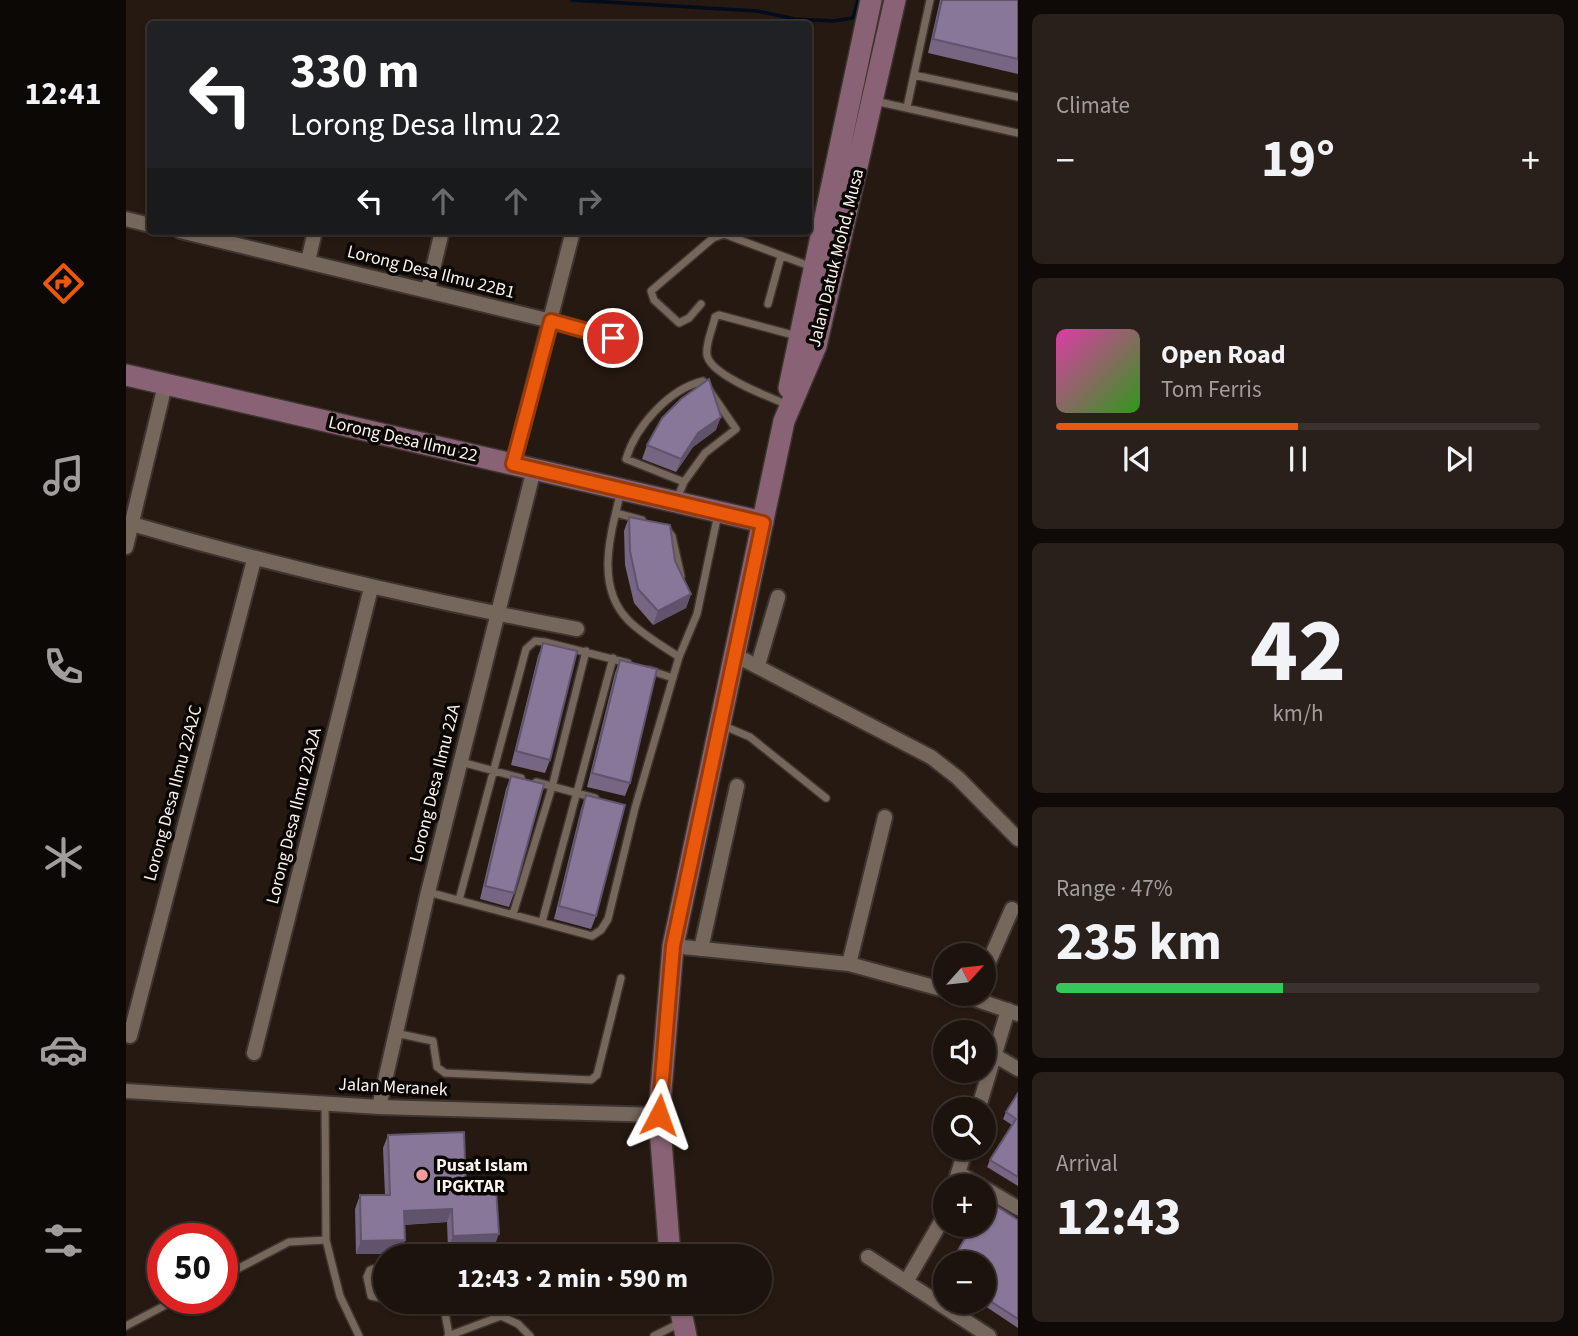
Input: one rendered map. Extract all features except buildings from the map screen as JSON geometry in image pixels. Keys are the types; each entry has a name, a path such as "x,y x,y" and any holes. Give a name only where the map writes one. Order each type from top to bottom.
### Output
{"main road":[{"name":"Jalan Datuk Mohd. Musa","path":"669,1244 659,1115 673,946 763,523 797,337 871,0"},
{"name":"Jalan Datuk Mohd. Musa","path":"785,413 816,346 895,0"},
{"name":"Lorong Desa Ilmu 22","path":"126,375 763,523"}],"street":[{"path":"126,219 147,224"},
{"name":"Lorong Desa Ilmu 22B1","path":"199,235 428,290 634,344"},
{"path":"307,261 313,235"},
{"path":"428,290 441,235"},
{"path":"513,464 572,235"},
{"path":"126,547 165,385"},
{"name":"Lorong Desa Ilmu 22A","path":"379,1108 428,892 534,469"},
{"path":"132,524 254,560 371,588 577,629"},
{"name":"Lorong Desa Ilmu 22A2C","path":"130,1036 254,560"},
{"name":"Lorong Desa Ilmu 22A2A","path":"254,1053 371,588"},
{"path":"758,665 778,597"},
{"path":"735,655 931,757 958,778 1018,839"},
{"path":"701,949 737,786"},
{"path":"849,964 884,817"},
{"path":"996,946 1012,909"},
{"path":"673,946 849,964 933,987"},
{"path":"996,1005 1013,1012 996,1050"},
{"path":"996,1056 1018,1069"},
{"name":"Jalan Meranek","path":"126,1091 379,1108 659,1115"},
{"path":"996,1195 1018,1208"},
{"path":"906,1282 933,1236"},
{"path":"868,1257 989,1336"}],"lane":[{"path":"907,107 930,0"},
{"path":"914,75 1018,97"},
{"path":"850,96 1018,133"},
{"path":"701,304 690,318 679,323 654,300 651,291 713,238 721,235"},
{"path":"727,235 813,268"},
{"path":"768,304 781,256"},
{"path":"785,413 734,381 711,362 707,353 719,315 797,337"},
{"path":"675,504 684,482 705,453 736,429 703,380 662,406 643,426 626,459 684,482"},
{"path":"621,490 609,541 608,585 628,621 679,657"},
{"path":"615,513 669,530 683,583"},
{"path":"428,892 592,936 601,930 608,919 635,808 679,657 697,614 697,596 718,514"},
{"path":"459,900 526,649 535,641 545,642 613,658 673,677"},
{"path":"513,914 552,787 586,651"},
{"path":"542,922 579,793 613,658"},
{"path":"720,725 750,737 827,798"},
{"path":"461,762 601,799"},
{"path":"624,805 635,808"},
{"path":"394,1033 433,1041 437,1067 445,1073 591,1080 597,1075 621,978"},
{"path":"325,1103 326,1240 340,1296 359,1336"},
{"path":"238,1268 289,1242 326,1240"},
{"path":"373,1269 367,1277 373,1296"},
{"path":"126,1326 149,1314"},
{"path":"445,1314 449,1336 501,1316 518,1324 530,1336"},
{"path":"654,1336 683,1320"}],"waterway":[{"path":"572,0 757,11 795,19 833,21 853,18 858,0"}],"place":[{"name":"Pusat Islam IPGKTAR","path":"422,1175"}],"route":[{"path":"613,338 551,321 513,464 763,523 673,946 666,1005 659,1115"}]}
